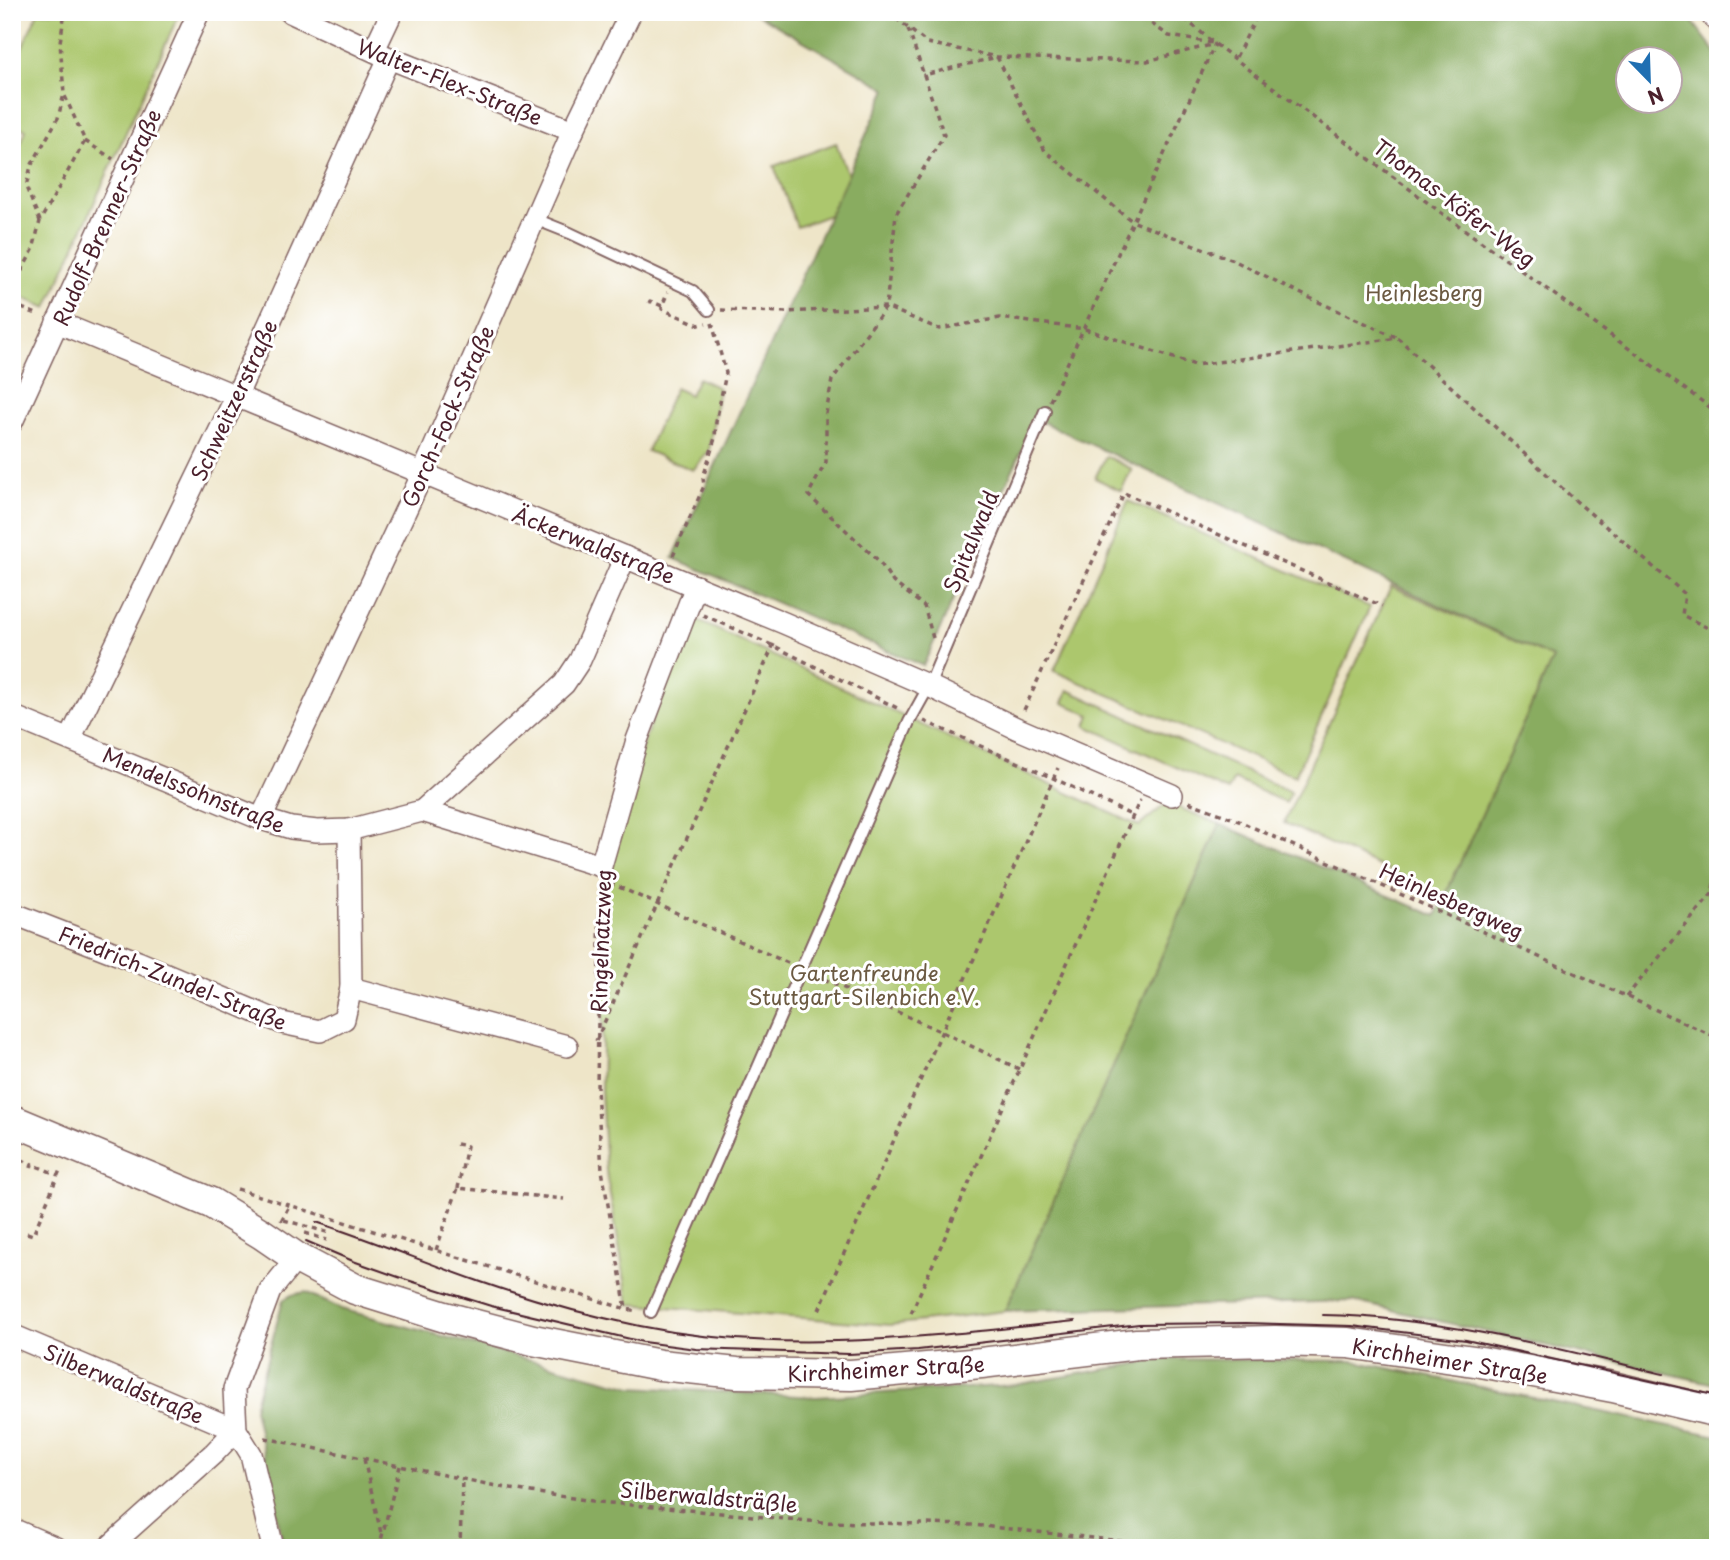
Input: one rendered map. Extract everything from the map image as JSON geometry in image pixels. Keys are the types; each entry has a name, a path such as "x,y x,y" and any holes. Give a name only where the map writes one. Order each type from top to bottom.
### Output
{"main road":[{"name":"Kirchheimer Straße","path":"12,1120 211,1203 297,1258 355,1289 445,1317 578,1350 660,1365 737,1373 851,1375 1137,1344 1275,1340 1348,1343 1494,1364 1613,1387 1718,1412"}],"street":[{"name":"Rudolf-Brenner-Straße","path":"12,422 199,12"},
{"name":"Walter-Flex-Straße","path":"290,12 382,54 573,131"},
{"name":"Schweitzerstraße","path":"70,739 236,397 382,54 392,12"},
{"name":"Gorch-Fock-Straße","path":"261,819 423,473 573,131 631,12"},
{"name":"Äckerwaldstraße","path":"58,322 784,623 1172,795"},
{"name":"Mendelssohnstraße","path":"12,716 261,819 291,828 317,831 349,830 422,811 564,684 580,660 625,557"},
{"name":"Ringelnatzweg","path":"593,864 696,586"},
{"path":"422,811 593,864"},
{"name":"Friedrich-Zundel-Straße","path":"12,913 138,962 282,1023 320,1031 344,1019 352,988 349,830"},
{"path":"352,988 566,1046"},
{"path":"273,1548 251,1454 236,1430 234,1389 270,1291 297,1258"},
{"name":"Silberwaldstraße","path":"12,1335 236,1430"},
{"path":"108,1548 236,1430"},
{"path":"12,1529 56,1548"}],"lane":[{"path":"534,219 693,290 709,310"},
{"name":"Spitalwald","path":"650,1312 909,722 929,686 1045,411"}],"path":[{"path":"40,221 26,187 31,166 58,118 64,94 60,42 65,12"},
{"path":"888,12 927,44 997,57 1147,61 1216,44"},
{"path":"1135,12 1169,36 1216,44"},
{"name":"Thomas-Köfer-Weg","path":"1177,12 1443,214 1718,413"},
{"path":"1236,57 1259,12"},
{"path":"907,27 944,135 896,214 886,307 832,380 826,414 826,462 808,495 879,561 892,582 924,606 934,642"},
{"path":"1045,411 1216,44"},
{"path":"924,75 997,57"},
{"path":"997,57 1045,151 1132,221 1231,259 1398,338 1576,501 1685,594 1682,615 1708,628 1718,623"},
{"path":"64,94 85,141 106,156 127,166"},
{"path":"12,289 33,250 40,221 85,141"},
{"path":"649,303 650,301 663,305 662,309 699,325 711,321 726,373 715,438 703,478 704,486 665,573"},
{"path":"12,304 58,322"},
{"path":"709,310 786,312 886,307 939,329 1000,318 1085,329 1195,365 1398,338"},
{"path":"1016,728 1124,493 1382,606"},
{"path":"596,1041 784,623"},
{"path":"819,1310 1066,750"},
{"path":"911,1313 1146,785"},
{"name":"Heinlesbergweg","path":"1172,795 1239,821 1718,1038"},
{"path":"1626,997 1712,894 1718,862"},
{"name":"Ringelnatzweg","path":"593,864 596,1041 602,1170 626,1309"},
{"path":"436,1250 458,1188 467,1146 456,1144"},
{"path":"12,1156 32,1166 59,1172 33,1235 27,1233"},
{"path":"458,1188 564,1199"},
{"path":"275,1201 626,1309 650,1312"},
{"path":"282,1219 330,1233"},
{"path":"293,1228 327,1240"},
{"name":"Silberwaldsträßle","path":"236,1430 278,1442 462,1479 599,1502 820,1522 974,1525 1030,1529 1140,1546 1185,1548"},
{"path":"363,1459 382,1535"},
{"path":"379,1548 400,1466"},
{"path":"460,1548 462,1479"},
{"path":"1133,1548 1140,1546"}],"green space":[{"path":"38,12 180,12 47,308 12,293 12,165 26,130 12,123 12,70"},
{"name":"Heinlesberg","path":"753,12 1171,12 1181,19 1185,12 1685,12 1718,55 1718,1385 1352,1301 1005,1311 1220,824 1436,916 1553,658 1036,419 923,666 673,558 887,89"},
{"path":"836,143 859,204 797,227 774,166"},
{"path":"698,378 719,388 709,451 693,470 647,451 675,388 690,395"},
{"path":"1106,456 1132,469 1121,491 1095,478"},
{"path":"1128,501 1370,607 1295,776 1054,671"},
{"path":"1391,586 1553,658 1445,896 1284,823"},
{"name":"Gartenfreunde Stuttgart-Silenbich e.V.","path":"690,617 1139,826 1167,803 1220,824 1005,1311 890,1325 629,1304 606,1171 601,1091 606,887 643,744"},
{"path":"1068,690 1291,792 1286,803 1234,779 1228,791 1086,726 1090,715 1063,703"},
{"path":"305,1292 341,1309 632,1387 816,1397 1015,1385 1164,1359 1354,1361 1718,1436 1718,1548 284,1548 254,1408 283,1300"}],"tram line":[{"path":"316,1222 540,1301 620,1322 694,1335 803,1342 858,1340 1075,1321"},
{"path":"306,1241 404,1279 491,1306 643,1342 696,1349 849,1354 918,1350 1139,1324 1352,1326 1466,1340 1718,1396"},
{"path":"1323,1315 1452,1327 1663,1374"}]}
